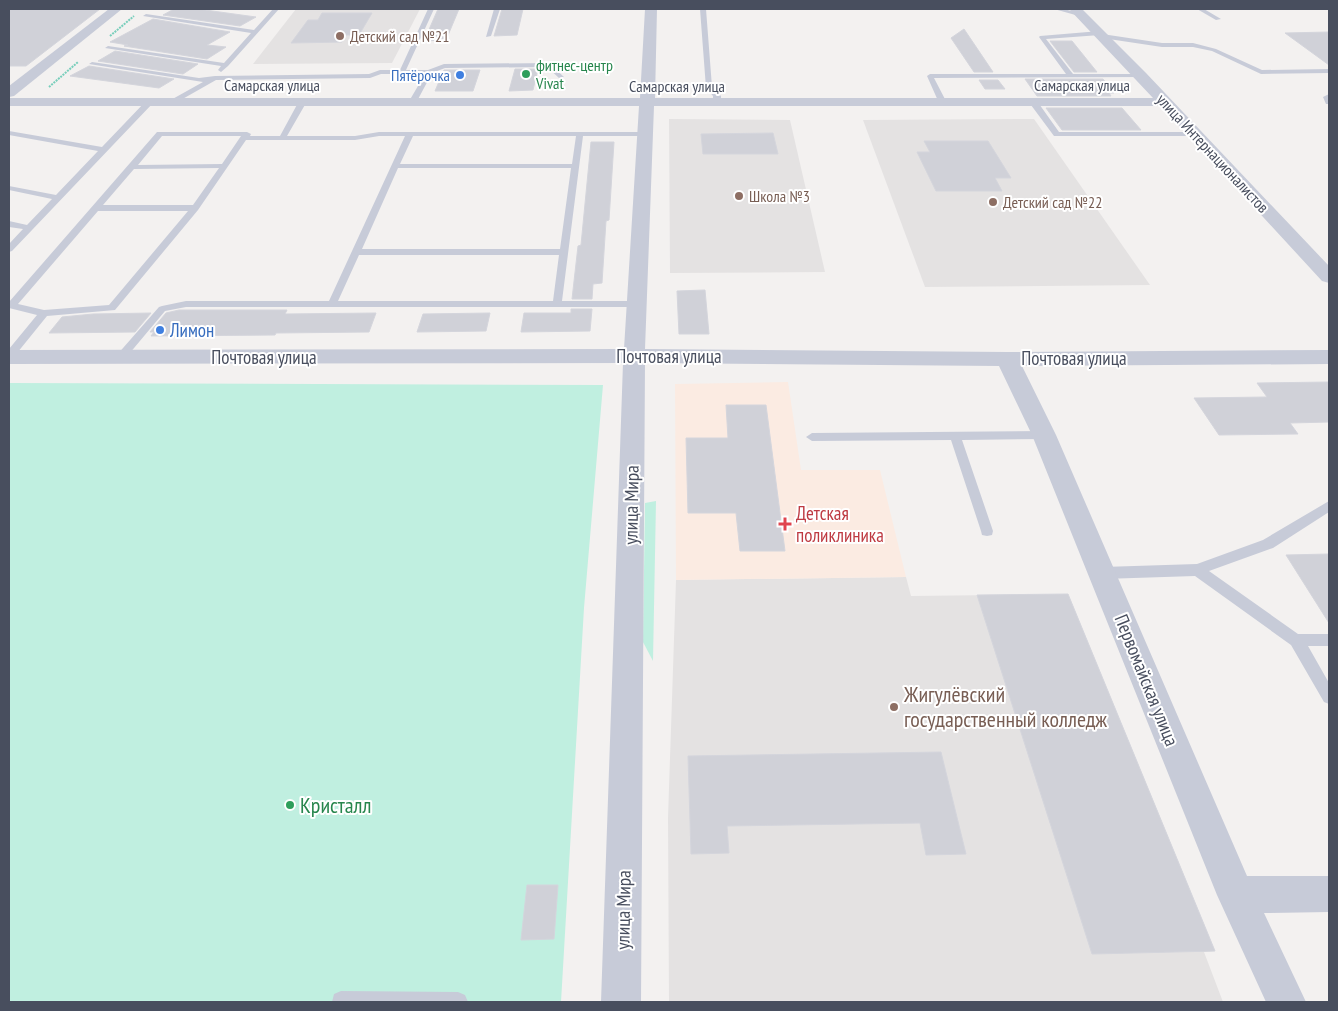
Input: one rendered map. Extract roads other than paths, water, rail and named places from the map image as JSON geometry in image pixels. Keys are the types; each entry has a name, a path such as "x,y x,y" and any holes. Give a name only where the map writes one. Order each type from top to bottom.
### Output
{"street":[{"path":"9,94 116,9"},
{"name":"улица Мира","path":"621,1002 634,356 651,9"},
{"name":"улица Интернационалистов","path":"1077,11 1141,76 1329,276"},
{"name":"Самарская улица","path":"9,102 1165,102"},
{"name":"Почтовая улица","path":"9,356 120,358 634,356 1007,359 1329,357"},
{"name":"Первомайская улица","path":"1007,359 1044,435 1236,894 1286,1002"},
{"path":"1236,894 1329,894"}],"lane":[{"path":"172,103 214,79 276,9"},
{"path":"402,72 431,9"},
{"path":"488,36 497,9"},
{"path":"702,9 709,88 717,96 717,103"},
{"path":"1057,9 1077,11"},
{"path":"1200,9 1218,19"},
{"path":"146,16 256,32"},
{"path":"1071,76 1042,37 1101,35 1162,44 1193,45 1214,50 1261,72 1329,71"},
{"path":"108,48 226,65"},
{"path":"92,64 198,80 370,76 380,72 429,72 444,66 548,65 561,77"},
{"path":"412,103 429,72"},
{"path":"943,103 930,76 1141,76"},
{"path":"1329,96 1327,97 1329,102"},
{"path":"9,248 149,103"},
{"path":"282,138 302,103"},
{"path":"1034,103 1057,134 1196,134"},
{"path":"9,133 104,150"},
{"path":"160,134 247,134 244,138 195,208 112,308 44,313 11,306 160,134"},
{"path":"244,138 355,138 380,134 645,134"},
{"path":"332,304 410,134"},
{"path":"557,304 580,134"},
{"path":"131,167 224,166"},
{"path":"395,166 576,166"},
{"path":"9,188 58,198"},
{"path":"96,208 195,208"},
{"path":"9,224 29,228"},
{"path":"356,252 564,252"},
{"path":"120,358 162,309 186,304 638,304"},
{"path":"9,356 44,313"},
{"path":"812,437 1044,435"},
{"path":"955,436 987,531"},
{"path":"1103,573 1197,570 1268,544 1329,506"},
{"path":"1197,570 1296,640 1329,697"},
{"path":"1296,640 1329,640"},
{"path":"341,1001 458,1002"}],"place":[{"name":"Детский сад №21","path":"340,36"},
{"name":"фитнес-центр Vivat","path":"526,74"},
{"name":"Пятёрочка","path":"460,75"},
{"name":"Школа №3","path":"739,196"},
{"name":"Детский сад №22","path":"993,202"},
{"name":"Лимон","path":"160,330"},
{"name":"Детская поликлиника","path":"785,524"},
{"name":"Жигулёвский государственный колледж","path":"894,707"},
{"name":"Кристалл","path":"290,805"}]}
